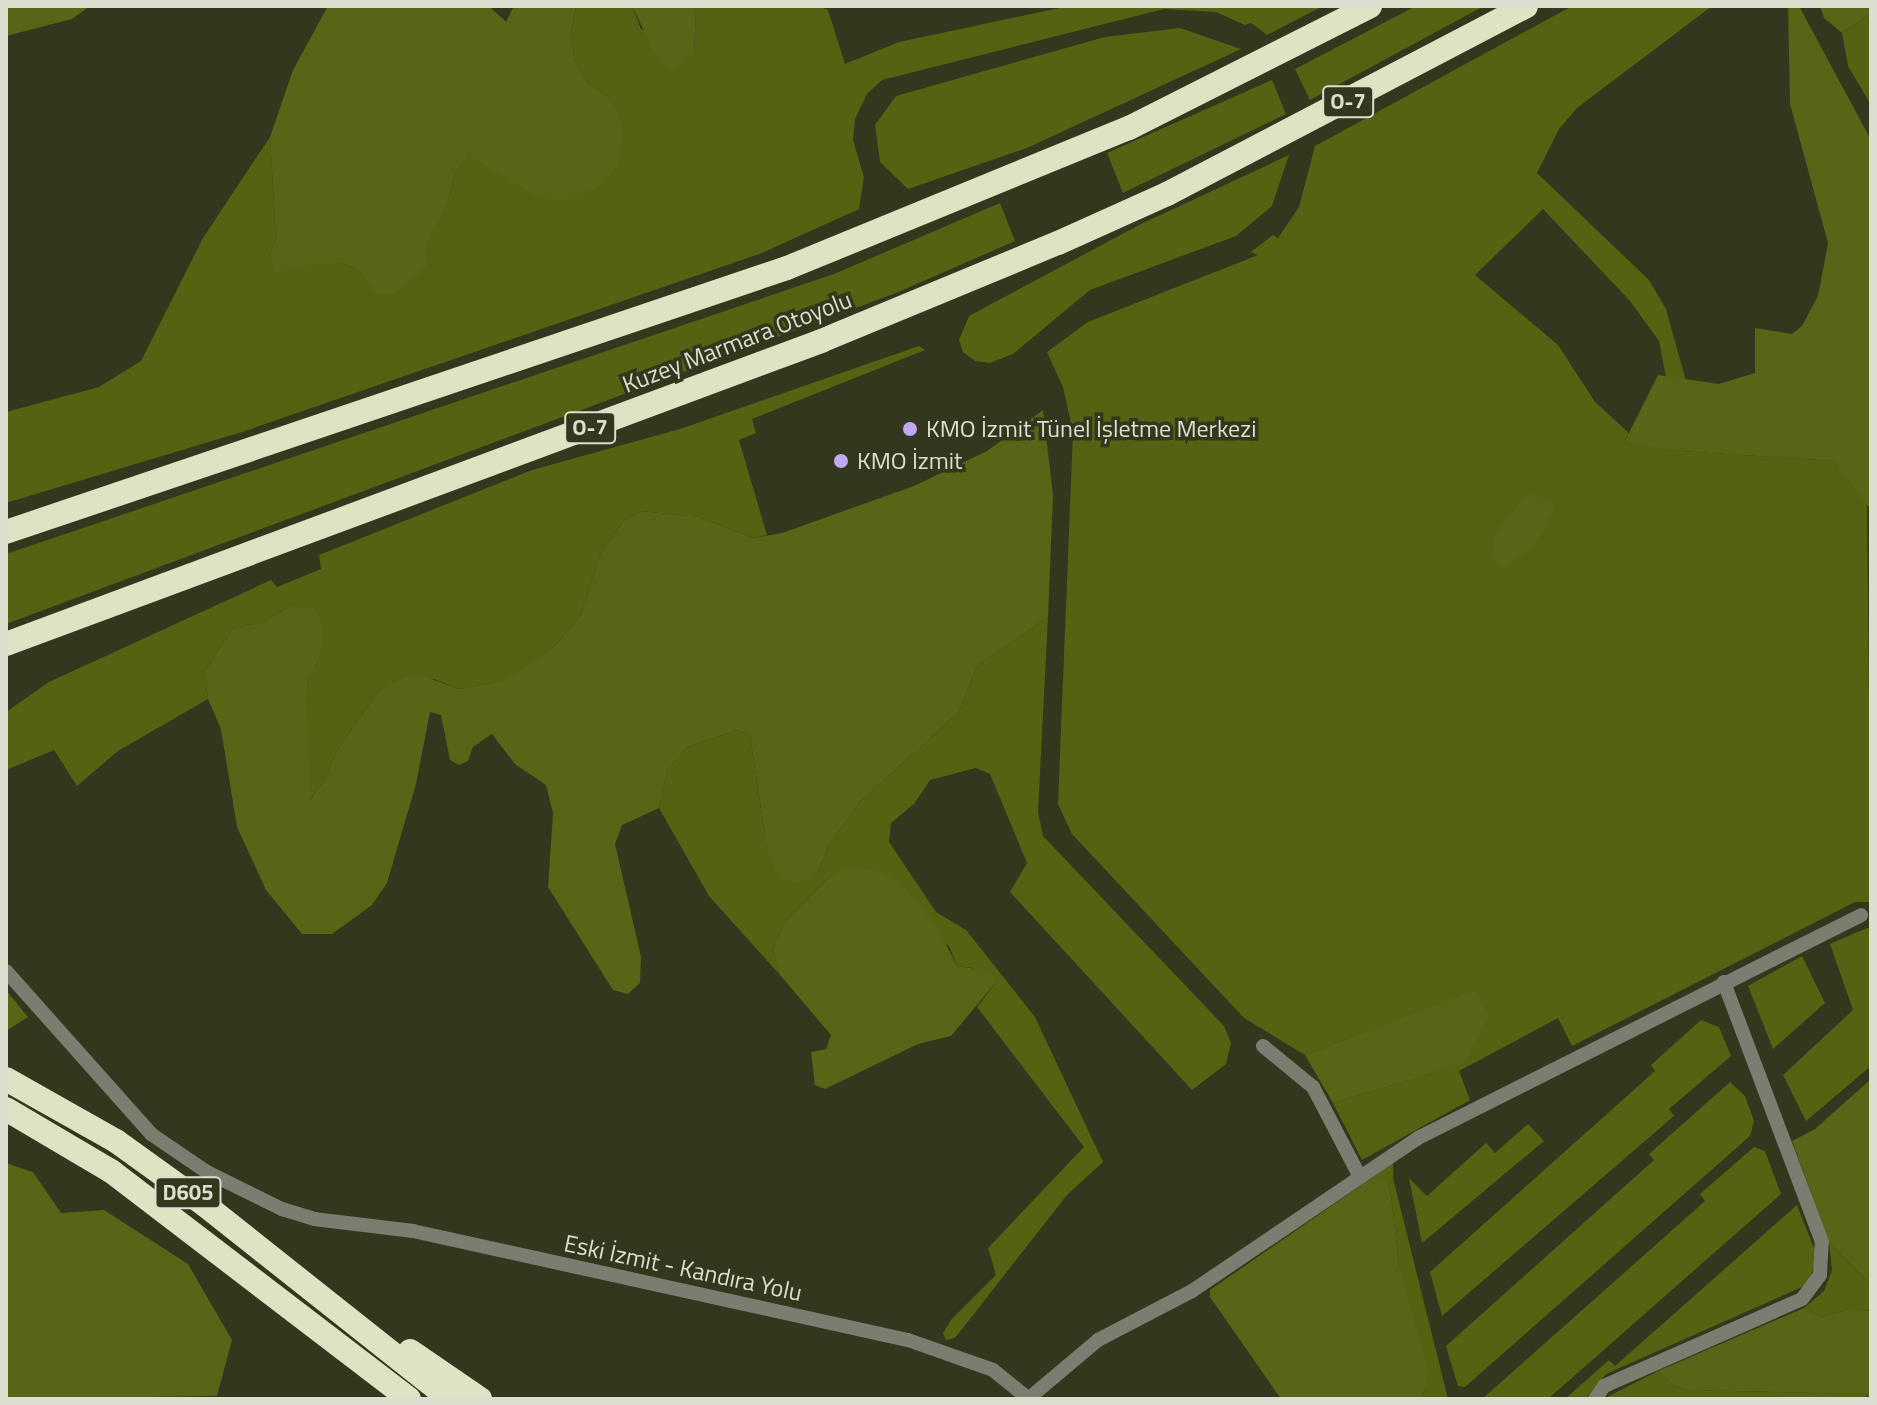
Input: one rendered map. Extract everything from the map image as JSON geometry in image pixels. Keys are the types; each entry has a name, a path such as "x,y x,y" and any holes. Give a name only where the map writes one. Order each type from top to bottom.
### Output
{"highway":[{"path":"6,532 787,268 1129,128 1370,6"},
{"name":"Kuzey Marmara Otoyolu","path":"6,644 821,341 1167,194 1526,6"},
{"name":"D605","path":"6,1079 116,1141 358,1325"},
{"path":"6,1109 111,1171 409,1399"},
{"path":"358,1325 450,1399"},
{"path":"358,1325 425,1358 480,1399"}],"street":[{"path":"1028,1399 1098,1340 1192,1291 1359,1175 1418,1138 1861,915"},
{"name":"Eski İzmit - Kandıra Yolu","path":"6,971 151,1134 207,1172 282,1209 314,1219 413,1231 908,1340 993,1370 1028,1399"},
{"path":"1595,1399 1604,1386 1802,1299 1820,1275 1822,1242 1724,982"},
{"path":"1263,1046 1313,1087 1359,1175"}],"green space":[{"path":"6,6 90,6 72,19 6,36"},
{"path":"328,6 489,6 506,22 514,6 576,6 571,34 575,64 588,83 612,100 623,128 619,165 599,187 565,201 536,196 469,156 456,171 446,209 425,244 426,267 396,293 376,293 359,271 340,262 276,271 269,255 276,240 270,137 293,70"},
{"path":"576,6 632,6 641,29 694,54 696,6 819,6 828,10 845,64 899,42 1069,6 1323,6 1267,35 1251,23 1245,25 1216,12 1164,9 882,80 867,94 855,119 853,140 864,177 859,209 762,253 242,432 6,503 6,412 99,387 141,361 203,238 270,137 276,240 269,255 340,262 359,271 424,244 446,209 456,171 469,155 499,172 612,100 588,83 575,64 571,34"},
{"path":"632,6 696,6 694,54 673,69 658,60"},
{"path":"1416,6 1484,6 1310,100 1295,69"},
{"path":"1572,6 1712,6 1577,108 1559,129 1537,173 1649,280 1666,309 1686,381 1666,377 1659,341 1630,301 1543,209 1475,275 1558,345 1595,402 1629,433 1625,440 1666,450 1834,461 1867,500 1871,902 1855,902 1572,1046 1558,1018 1459,1071 1470,1100 1362,1160 1333,1103 1462,1064 1475,991 1305,1055 1244,1018 1072,834 1058,804 1073,432 1063,387 1047,352 1088,322 1258,255 1251,252 1273,235 1278,238 1299,207 1315,146"},
{"path":"1788,6 1799,6 1871,140 1871,510 1834,461 1666,450 1625,441 1658,375 1719,384 1755,373 1755,328 1792,334 1802,326 1818,296 1828,243 1790,104"},
{"path":"1820,6 1871,6 1871,13 1842,33 1824,18"},
{"path":"1871,13 1871,105 1848,66 1842,33"},
{"path":"1180,28 1241,49 1027,148 908,189 880,162 875,125 896,96 1105,37"},
{"path":"1272,80 1286,114 1123,193 1107,153"},
{"path":"1289,155 1272,206 1236,236 1090,290 1013,354 990,363 975,361 963,352 959,340 969,316 1141,224"},
{"path":"1000,203 1015,241 896,293 6,624 6,554 834,274"},
{"path":"919,346 925,350 752,419 756,433 739,440 767,535 753,538 699,517 641,511 623,521 600,555 581,615 555,646 504,681 459,689 434,679 381,688 337,750 326,778 309,801 307,684 320,657 290,606 263,622 233,628 204,672 208,699 118,751 77,786 54,750 6,770 6,712 49,682 271,580 277,587 321,569 319,555 532,470 680,429"},
{"path":"1043,410 1053,495 1048,617 977,666 959,712 860,802 829,845 818,872 798,884 779,877 767,849 750,735 737,730 688,747 668,768 659,808 622,825 615,844 641,957 640,983 628,994 613,990 548,887 553,813 546,785 515,764 492,734 473,747 468,761 459,765 450,760 441,715 430,712 416,784 387,883 372,905 332,934 302,934 266,890 237,827 221,729 208,699 204,672 233,628 263,622 290,606 313,608 324,626 320,657 307,684 310,800 326,778 337,750 381,688 415,673 459,689 503,681 555,646 581,615 600,555 623,521 641,511 699,517 753,538 782,533 914,486 987,451"},
{"path":"1527,493 1552,502 1554,512 1535,544 1504,569 1491,558 1495,535"},
{"path":"1048,617 1038,812 1043,836 1224,1026 1231,1043 1226,1064 1192,1090 1010,892 1027,863 990,774 976,768 930,780 914,804 891,823 889,842 936,912 966,930 1035,1017 1103,1162 1067,1195 955,1338 946,1340 943,1333 951,1320 996,1275 988,1248 1084,1147 977,1007 997,981 973,968 957,966 949,946 833,873 783,924 773,951 780,975 709,896 659,808 668,768 688,747 737,730 750,735 767,849 818,872 829,845 860,802 959,712 977,666"},
{"path":"844,868 876,869 899,881 936,925 957,966 990,971 997,981 951,1036 918,1044 825,1089 815,1085 811,1052 826,1049 831,1035 780,975 773,951 783,924 833,873"},
{"path":"1871,929 1871,1066 1806,1121 1783,1075 1853,1010 1830,944"},
{"path":"1802,956 1825,1003 1773,1049 1748,986"},
{"path":"6,990 28,1017 6,1031"},
{"path":"1475,990 1489,1016 1463,1064 1333,1103 1305,1055"},
{"path":"1701,1020 1719,1027 1731,1056 1669,1109 1674,1116 1442,1316 1430,1272 1655,1071 1651,1065"},
{"path":"1871,1079 1871,1285 1829,1242 1792,1141 1815,1129"},
{"path":"1730,1082 1745,1096 1754,1121 1750,1136 1465,1387 1458,1386 1446,1346 1654,1160 1649,1154"},
{"path":"1528,1124 1544,1141 1422,1243 1409,1178 1427,1196 1486,1143 1495,1153"},
{"path":"1754,1147 1765,1151 1781,1194 1548,1399 1482,1399 1705,1201 1700,1194"},
{"path":"6,1163 33,1172 61,1213 104,1210 188,1264 232,1340 217,1396 6,1399"},
{"path":"1393,1163 1393,1178 1448,1399 1419,1399 1427,1388 1399,1265 1388,1182 1366,1182"},
{"path":"1380,1179 1388,1182 1391,1195 1399,1265 1428,1370 1427,1388 1419,1399 1281,1399 1210,1297 1210,1290 1366,1182"},
{"path":"1797,1205 1817,1256 1809,1284 1606,1374 1585,1399 1565,1399 1609,1360 1615,1366"},
{"path":"1829,1242 1871,1285 1871,1311 1848,1309 1822,1317 1804,1308 1824,1291 1832,1270"},
{"path":"1804,1308 1822,1317 1848,1309 1871,1311 1871,1399 1866,1394 1688,1390 1673,1385 1658,1371"},
{"path":"1658,1371 1673,1385 1688,1390 1866,1394 1868,1399 1603,1399"}],"place":[{"name":"KMO İzmit Tünel İşletme Merkezi","path":"910,429"},
{"name":"KMO İzmit","path":"841,461"}]}
